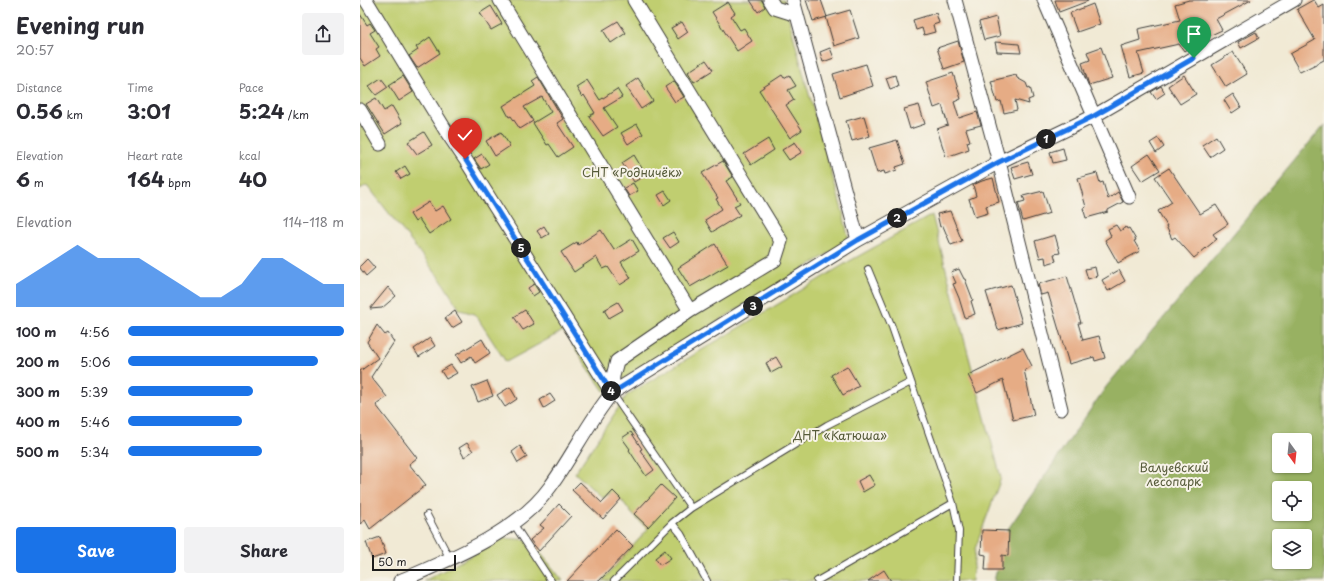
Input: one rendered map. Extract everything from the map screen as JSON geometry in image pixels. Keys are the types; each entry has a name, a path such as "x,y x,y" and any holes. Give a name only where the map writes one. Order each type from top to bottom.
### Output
{"street":[{"path":"366,0 446,131 612,393"},
{"path":"500,0 690,310"},
{"path":"612,393 613,376 617,361 690,310 775,260 781,241 634,0"},
{"path":"770,0 775,8 797,14"},
{"path":"793,0 858,240"},
{"path":"954,0 999,162 1061,409"},
{"path":"1044,0 1129,197"},
{"path":"400,581 474,547 513,523 532,507 550,488 601,406 612,393 858,240 999,162 1094,116 1294,0"},
{"path":"360,110 380,144"}],"lane":[{"path":"868,269 892,327 953,503 959,531 957,581"},
{"path":"614,581 672,523 691,508 827,425 911,382"},
{"path":"612,393 691,508"},
{"path":"817,581 953,503"},
{"path":"427,515 450,558"},
{"path":"513,523 551,581"},
{"path":"672,523 707,581"}],"green space":[{"name":"СНТ «Родничёк»","path":"360,0 784,0 843,213 849,241 604,391 563,331 506,362 475,314 460,310 441,280 367,185 360,189"},
{"name":"Валуевский лесопарк","path":"1324,125 1324,581 994,581 1006,532 1106,387"},
{"name":"ДНТ «Катюша»","path":"932,215 1001,478 975,549 972,581 602,581 648,529 633,515 621,499 613,492 602,498 575,473 627,395 848,262"},
{"path":"504,538 530,540 563,581 424,581"}],"building":[{"path":"750,0 762,0 765,7 758,12"},
{"path":"806,0 821,0 827,17 813,21"},
{"path":"1055,0 1088,0 1088,1 1059,12"},
{"path":"1189,0 1251,0 1216,19 1222,30 1211,35 1210,33 1184,51 1179,44 1138,53 1144,73 1130,77 1121,46 1140,40 1138,29 1180,20 1175,4"},
{"path":"1313,0 1319,8 1324,5 1324,60 1300,72 1290,54 1315,40 1297,9"},
{"path":"728,2 735,13 731,16 740,30 744,28 752,41 737,51 712,12"},
{"path":"1093,4 1100,24 1077,32 1070,13"},
{"path":"491,6 502,24 491,30 480,13"},
{"path":"850,10 859,38 834,46 826,17"},
{"path":"936,13 939,23 933,25 935,32 924,35 922,28 916,30 913,20"},
{"path":"360,14 367,25 370,23 375,30 370,33 379,47 376,49 380,56 365,66 360,58"},
{"path":"996,17 1000,36 984,40 979,22"},
{"path":"618,21 626,33 611,43 603,30"},
{"path":"682,22 688,32 678,39 671,28"},
{"path":"1256,32 1259,38 1241,48 1238,42"},
{"path":"430,37 440,53 417,68 409,56 418,50 416,47"},
{"path":"958,41 964,62 944,69 937,48"},
{"path":"995,42 1019,44 1021,53 997,52"},
{"path":"1101,47 1112,78 1089,85 1082,63 1090,60 1087,52"},
{"path":"830,48 834,58 823,62 820,52"},
{"path":"1233,52 1247,74 1226,87 1212,65"},
{"path":"706,60 713,70 694,82 688,72"},
{"path":"866,64 873,86 840,97 833,74"},
{"path":"953,73 961,99 954,102 959,118 977,112 981,125 966,129 970,141 967,142 969,149 946,157 937,129 948,125 942,105 934,108 926,82"},
{"path":"782,75 784,78 789,75 796,86 788,90 794,100 786,105 802,130 790,138 759,90"},
{"path":"895,75 898,86 890,89 886,78"},
{"path":"1016,75 1017,78 1026,83 1028,88 1030,87 1033,98 1028,100 1029,104 1015,100 1017,110 1004,113 1001,101 997,102 991,81"},
{"path":"1184,75 1196,94 1180,104 1168,86"},
{"path":"403,76 413,92 399,101 389,85"},
{"path":"538,77 563,119 557,123 573,147 558,157 549,144 547,145 533,123 551,112 542,97 524,107 533,121 520,129 511,116 509,117 503,106 535,86 532,81"},
{"path":"381,78 388,87 376,95 369,86"},
{"path":"638,78 653,101 641,109 626,86"},
{"path":"587,80 600,100 617,89 622,97 604,108 617,127 603,136 589,116 595,113 584,95 582,97 576,87"},
{"path":"674,81 684,97 675,102 665,87"},
{"path":"1161,86 1165,93 1156,99 1151,92"},
{"path":"1233,94 1241,107 1232,113 1224,100"},
{"path":"376,98 384,111 392,106 402,123 385,134 366,104"},
{"path":"919,105 925,124 910,129 904,109"},
{"path":"864,116 870,136 852,141 846,121"},
{"path":"637,124 643,134 628,144 621,133"},
{"path":"424,132 432,145 417,154 408,142"},
{"path":"501,132 510,146 495,156 486,141"},
{"path":"1216,136 1223,148 1210,157 1202,145"},
{"path":"1158,138 1164,147 1156,153 1150,143"},
{"path":"768,139 774,150 751,165 744,154"},
{"path":"897,140 905,164 896,167 897,170 885,174 884,171 877,173 869,148"},
{"path":"795,142 802,152 789,160 782,150"},
{"path":"1063,148 1066,160 1053,163 1050,152"},
{"path":"482,154 489,164 481,169 474,159"},
{"path":"1149,154 1160,170 1142,181 1132,166"},
{"path":"634,155 646,175 634,182 622,163"},
{"path":"723,161 733,177 726,181 740,203 734,206 740,215 712,232 705,220 722,209 716,199 718,198 702,173"},
{"path":"1028,162 1032,174 1015,179 1011,167"},
{"path":"405,166 410,174 401,179 396,172"},
{"path":"1169,168 1200,214 1216,205 1228,224 1213,234 1217,239 1194,258 1175,237 1172,239 1167,226 1158,211 1172,202 1155,177"},
{"path":"1097,173 1100,183 1103,182 1108,199 1118,192 1123,202 1108,210 1108,212 1086,218 1083,208 1086,207 1078,178"},
{"path":"993,178 999,202 986,206 988,213 975,217 969,199 976,196 973,185"},
{"path":"633,183 638,191 629,196 624,188"},
{"path":"665,191 671,200 664,205 658,195"},
{"path":"1043,191 1050,213 1023,221 1018,203 1025,201 1023,196"},
{"path":"429,202 435,211 443,206 451,219 429,234 419,219 415,222 410,214"},
{"path":"950,211 962,241 951,245 943,226 940,227 937,214"},
{"path":"1116,225 1120,231 1126,227 1127,229 1129,228 1140,251 1118,263 1105,240 1111,236 1108,229"},
{"path":"544,226 549,234 542,238 537,231"},
{"path":"601,230 614,250 632,239 639,251 621,262 631,278 620,285 608,267 603,269 596,257 574,272 561,252 577,242 578,245"},
{"path":"673,232 679,242 670,248 663,238"},
{"path":"1055,235 1060,253 1054,254 1056,261 1046,264 1045,257 1040,258 1035,241"},
{"path":"715,244 728,265 690,287 678,268"},
{"path":"367,259 375,268 366,276 360,266"},
{"path":"1095,267 1097,276 1088,279 1085,269"},
{"path":"959,269 965,279 973,300 971,301 975,314 965,318 953,284 956,283 951,272"},
{"path":"1119,270 1125,281 1108,291 1102,280"},
{"path":"1067,276 1081,323 1078,323 1083,340 1099,336 1105,358 1095,361 1094,357 1069,364 1048,293 1041,295 1038,284"},
{"path":"534,284 539,292 533,296 528,288"},
{"path":"1011,285 1022,323 998,330 986,292"},
{"path":"388,287 396,296 382,308 370,309"},
{"path":"618,302 623,310 609,318 604,310"},
{"path":"525,310 534,324 523,330 514,317"},
{"path":"455,311 462,322 452,328 445,318"},
{"path":"377,325 385,335 388,333 394,342 371,377 387,397 376,405 417,458 409,464 426,485 370,529 365,520 360,524 360,371 378,358 367,342"},
{"path":"430,338 435,346 419,357 414,349"},
{"path":"482,339 490,353 475,363 471,356 461,363 456,355"},
{"path":"1023,348 1032,366 1024,370 1034,415 1013,420 1003,380 977,393 968,375"},
{"path":"776,357 782,367 771,373 766,363"},
{"path":"451,365 457,373 446,379 441,371"},
{"path":"847,366 859,386 843,395 831,375"},
{"path":"487,381 493,396 478,402 472,387"},
{"path":"510,387 517,399 505,407 497,395"},
{"path":"550,394 555,401 544,408 540,400"},
{"path":"631,432 642,449 640,450 654,470 646,476 622,438"},
{"path":"467,443 473,451 464,457 459,448"},
{"path":"520,446 527,457 518,463 512,452"},
{"path":"869,475 875,485 863,492 858,481"},
{"path":"580,482 602,503 613,491 621,499 603,519 572,490"},
{"path":"661,485 675,498 648,527 634,514"},
{"path":"559,504 571,516 539,551 530,540 544,528 540,525"},
{"path":"616,529 633,546 599,581 567,581"},
{"path":"982,530 1009,531 1008,556 1002,555 1002,570 985,570 986,555 981,554"},
{"path":"380,537 386,554 372,559 366,542"},
{"path":"665,550 671,558 660,565 655,558"},
{"path":"884,570 891,581 868,581"}],"route":[{"path":"465,159 612,393 858,240 999,162 1094,116 1194,58"}]}
